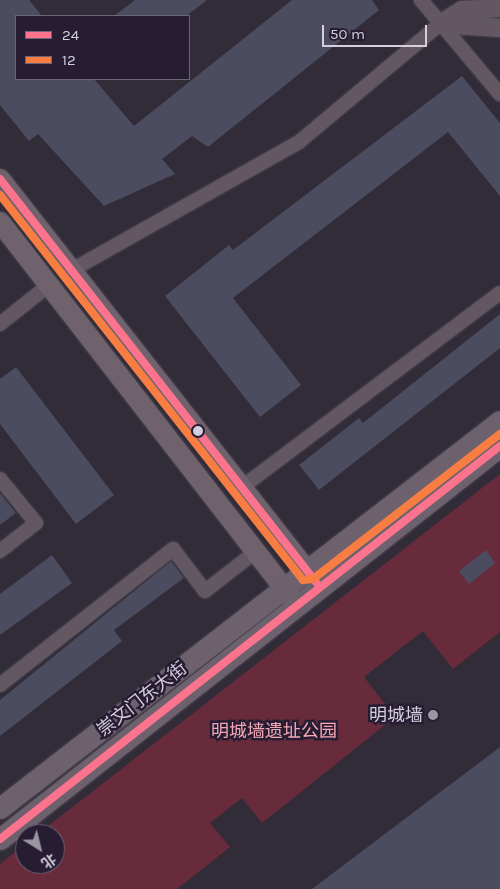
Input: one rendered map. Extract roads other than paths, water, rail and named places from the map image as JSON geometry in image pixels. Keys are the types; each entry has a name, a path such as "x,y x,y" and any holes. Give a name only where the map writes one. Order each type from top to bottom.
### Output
{"main road":[{"path":"0,179 313,578"},
{"path":"0,222 254,553 290,597 500,421"},
{"path":"313,578 500,446"},
{"name":"崇文门东大街","path":"0,808 290,597"},
{"name":"崇文门东大街","path":"0,839 290,597"}],"street":[{"path":"421,0 500,94"},
{"path":"72,270 299,142 440,24 462,10 500,8"},
{"path":"440,24 500,28"},
{"path":"0,324 50,285"},
{"path":"242,488 500,293"},
{"path":"0,479 36,523 0,551"},
{"path":"0,685 173,549 205,591 254,553"}],"place":[{"name":"明城墙","path":"433,715"}],"park label":[{"name":"明城墙遗址公园","path":"274,731"}]}
